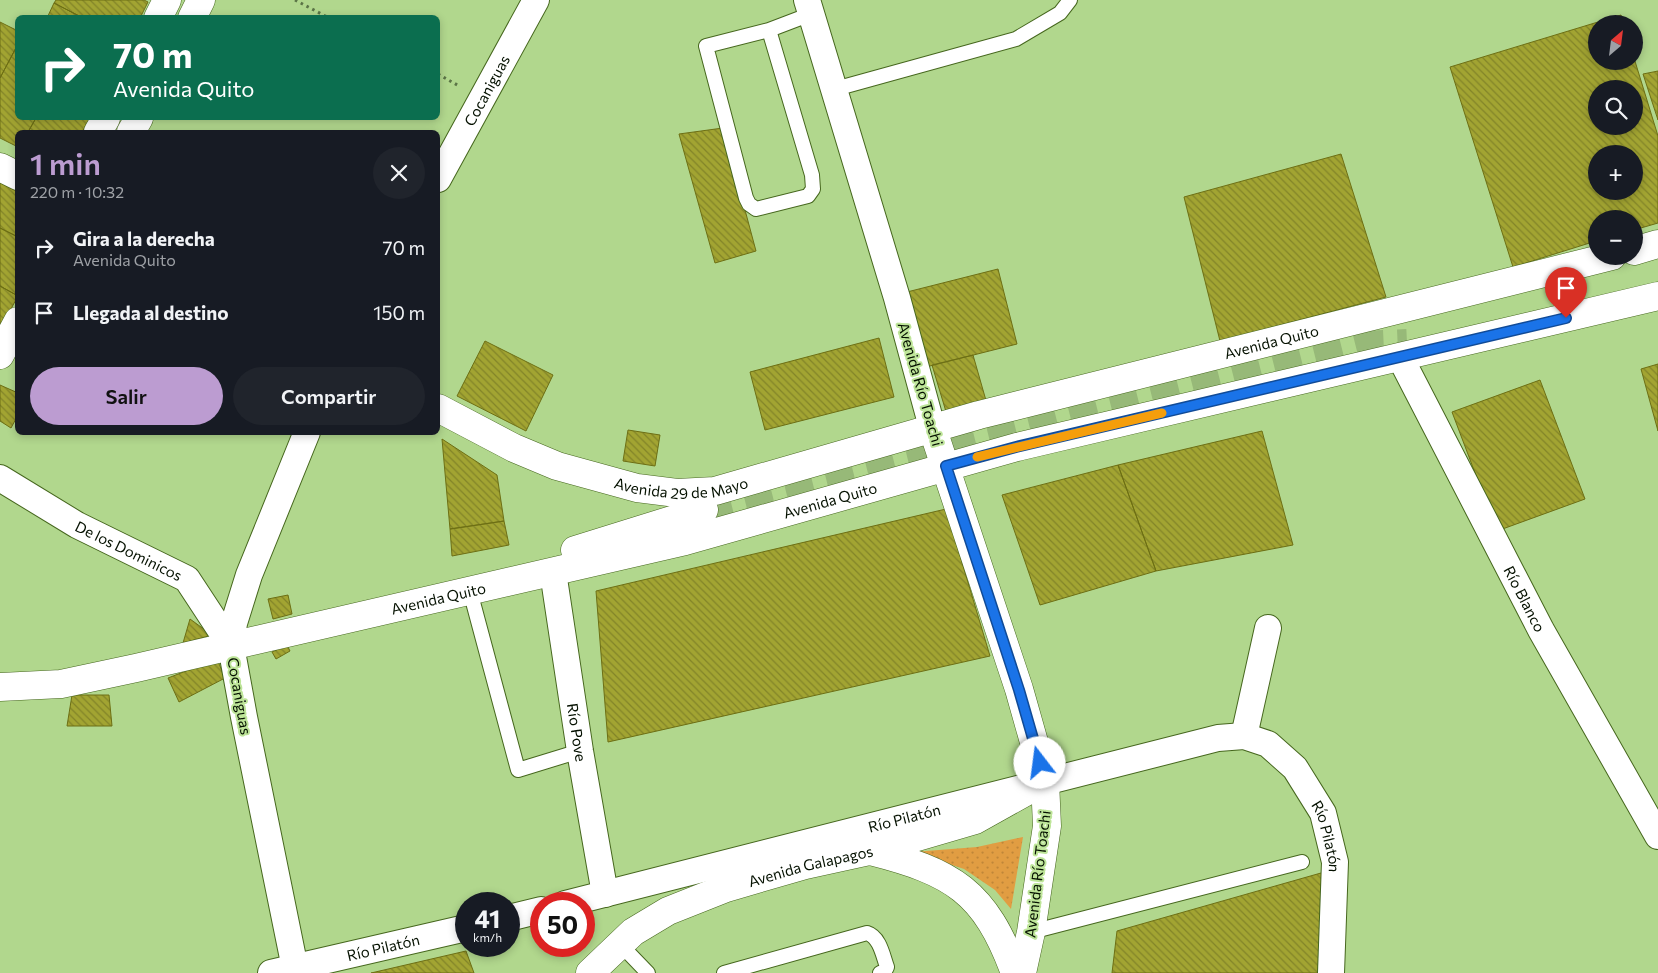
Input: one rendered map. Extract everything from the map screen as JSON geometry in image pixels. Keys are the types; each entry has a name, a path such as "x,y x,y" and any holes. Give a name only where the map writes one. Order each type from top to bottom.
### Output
{"main road":[{"path":"159,15 166,0"},
{"path":"194,15 201,0"},
{"path":"0,167 15,174"},
{"path":"1643,248 1658,244"},
{"name":"Avenida Quito","path":"932,427 1588,262"},
{"path":"1403,342 1517,295 1551,271"},
{"name":"Avenida Quito","path":"0,687 61,684 464,593 684,541 946,466 1403,342 1566,318 1658,296"},
{"path":"0,355 15,327"},
{"name":"Avenida 29 de Mayo","path":"440,409 514,448 557,466 637,488 677,493 715,491 932,427"},
{"name":"Avenida Río Toachi","path":"932,427 1019,690 1045,781 1047,826 1031,932 1022,973"},
{"path":"464,593 494,575 701,510 610,496 582,488 557,478 514,448"},
{"name":"Avenida Galapagos","path":"590,973 633,932 668,911 710,894 805,865 869,851 975,820 1045,781"},
{"path":"869,851 920,865 952,881 968,893 991,919 1015,973"}],"street":[{"name":"Cocaniguas","path":"440,175 536,0"},
{"name":"Avenida Río Toachi","path":"809,7 897,298 932,427"},
{"name":"Río Blanco","path":"1403,342 1541,630 1658,836"},
{"name":"Cocaniguas","path":"283,971 246,726 231,646 234,623 249,575 307,435"},
{"name":"De los Dominicos","path":"0,478 78,525 188,579 231,646"},
{"name":"Río Pove","path":"553,572 580,751 605,894"},
{"path":"1244,736 1268,628"},
{"name":"Río Pilatón","path":"595,896 1218,738 1244,736 1268,744 1295,768 1323,813 1335,862 1331,973"},
{"name":"Río Pilatón","path":"283,971 455,931"}],"lane":[{"path":"835,89 1016,39 1060,13 1070,0"},
{"path":"769,30 812,174 813,189 808,196 756,208 749,204 746,198 706,46 769,30 809,7"},
{"path":"464,593 518,770 580,751"},
{"path":"1031,932 1302,862"},
{"path":"724,973 867,933 872,935 877,941 887,967 885,971 880,973"},
{"path":"620,944 648,973"}],"path":[{"path":"295,0 323,15"}],"shaded area":[{"path":"1023,837 1011,909 995,890 964,869 913,852 977,847"}],"building":[{"path":"56,0 144,0 148,2 142,15 77,15 54,3"},
{"path":"54,3 77,15 48,15"},
{"path":"0,22 15,30 15,50 0,78"},
{"path":"1588,25 1588,70 1638,70 1641,80 1588,80 1588,135 1643,135 1643,87 1658,136 1658,223 1643,227 1643,210 1588,210 1588,244 1513,267 1450,67"},
{"path":"15,50 15,120 35,120 29,130 15,130 15,146 0,138 0,78"},
{"path":"1658,71 1658,120 1643,74"},
{"path":"35,120 89,120 83,130 29,130"},
{"path":"723,128 756,251 715,263 679,134"},
{"path":"1341,154 1386,297 1220,341 1184,197"},
{"path":"0,183 15,190 15,236 0,228"},
{"path":"0,228 15,236 15,294 0,286"},
{"path":"998,269 1017,344 926,367 907,292"},
{"path":"0,286 15,294 15,302 0,329"},
{"path":"879,338 894,397 765,430 750,372"},
{"path":"485,341 553,375 526,431 457,396"},
{"path":"973,355 987,404 947,415 932,365"},
{"path":"1658,364 1658,431 1641,369"},
{"path":"1540,380 1585,499 1497,531 1452,412"},
{"path":"0,385 15,392 15,421 11,428 0,421"},
{"path":"628,430 660,435 655,466 623,461"},
{"path":"1262,431 1293,545 1156,571 1118,465"},
{"path":"442,439 497,475 504,521 450,529"},
{"path":"1118,465 1156,571 1040,605 1002,495"},
{"path":"946,509 990,656 608,742 596,591"},
{"path":"504,521 509,545 452,556 450,529"},
{"path":"288,595 292,614 273,619 268,599"},
{"path":"190,619 212,635 183,643"},
{"path":"287,645 290,651 276,659 272,652"},
{"path":"217,659 225,678 179,702 168,678"},
{"path":"72,695 109,695 112,726 67,726"},
{"path":"1328,871 1320,973 1112,973 1117,931"},
{"path":"455,954 455,957 468,957 474,973 371,973"}],"tunnel":[{"path":"704,510 1364,345 1407,343"}],"slow traffic":[{"path":"977,457 1162,413"}],"route":[{"path":"1040,763 1019,690 946,466 1016,447 1566,318"}]}
